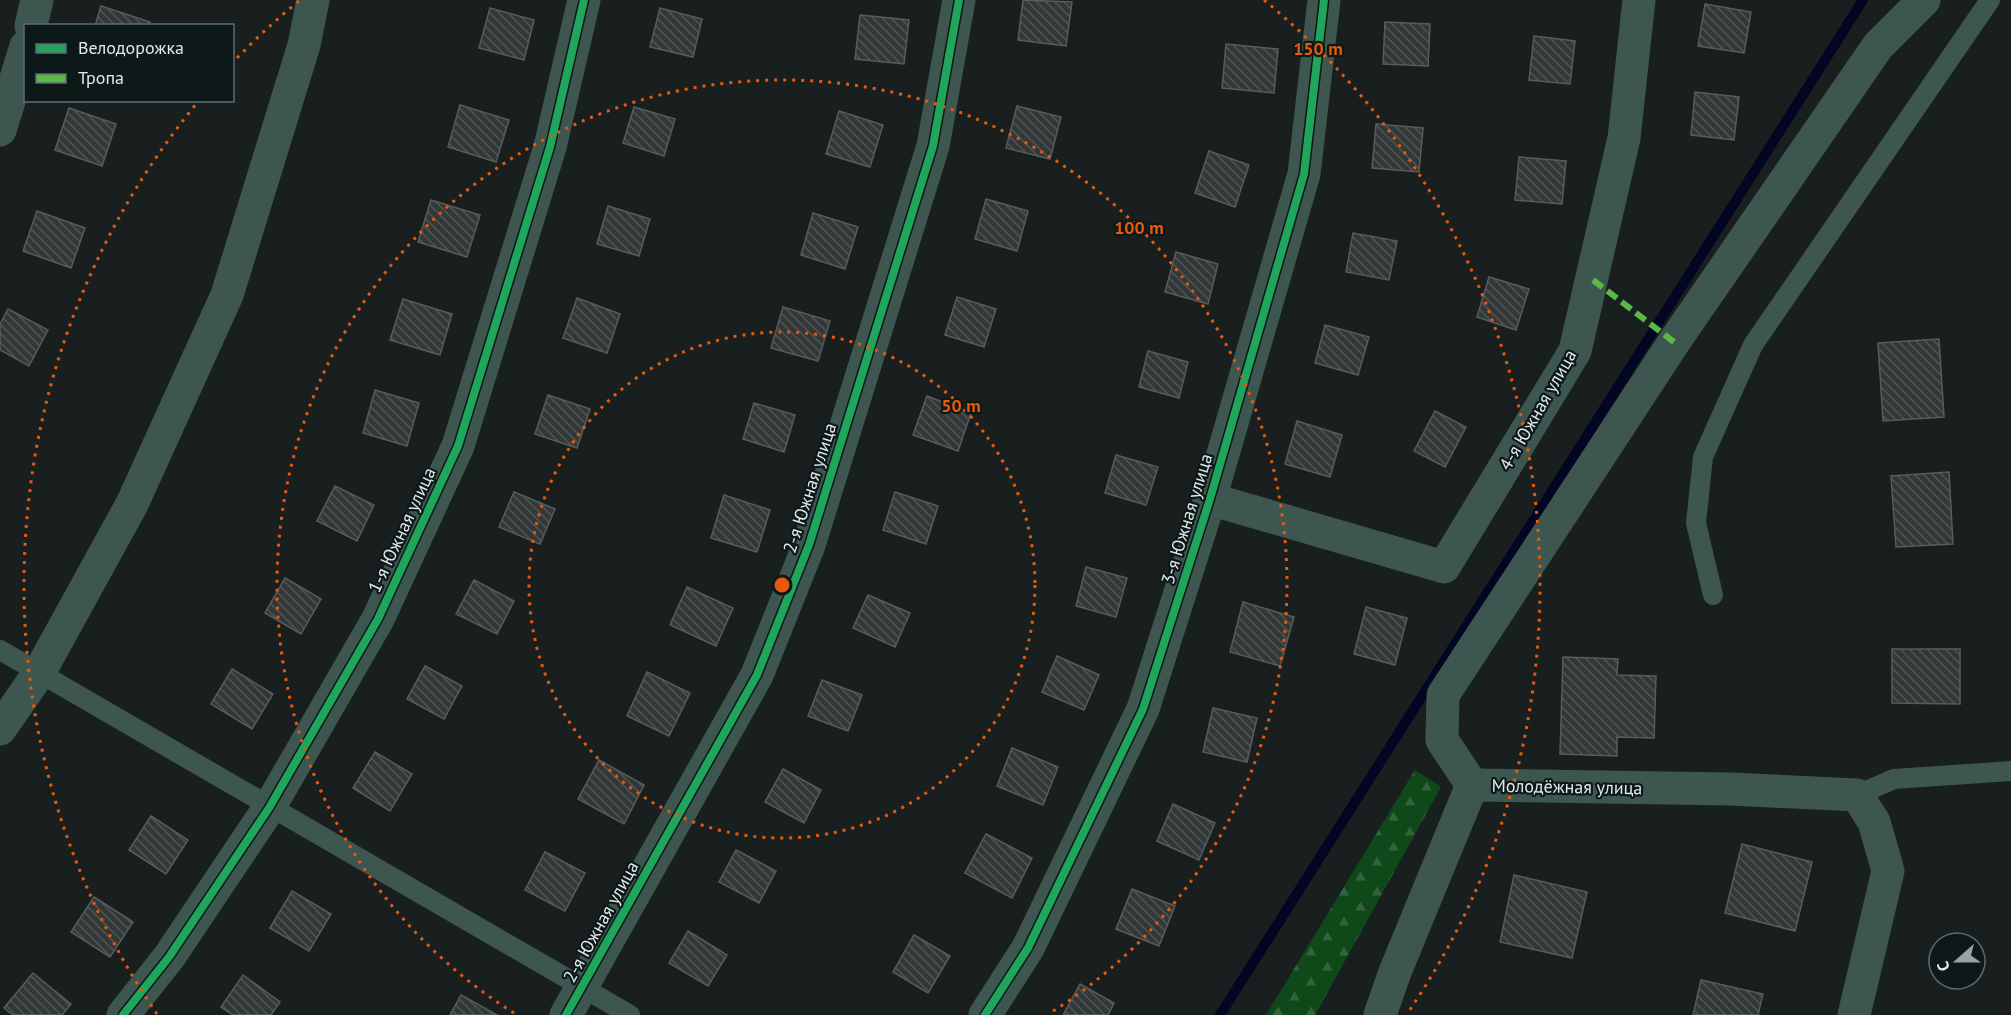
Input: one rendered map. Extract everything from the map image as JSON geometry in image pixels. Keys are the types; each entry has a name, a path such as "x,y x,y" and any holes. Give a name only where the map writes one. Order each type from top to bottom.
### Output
{"street":[{"path":"32,24 37,0"},
{"path":"0,729 39,673 132,504 227,295 304,45 313,0"},
{"name":"1-я Южная улица","path":"123,1015 169,957 269,808 378,619 458,446 550,147 584,0"},
{"name":"2-я Южная улица","path":"566,1015 757,675 809,545 933,146 959,0"},
{"name":"3-я Южная улица","path":"985,1015 1028,948 1143,710 1210,499 1304,174 1324,0"},
{"name":"4-я Южная улица","path":"1210,499 1444,567 1575,351 1624,138 1639,0"},
{"path":"1472,785 1442,740 1443,694 1674,342 1878,46 1924,0"},
{"path":"0,130 24,52"},
{"name":"Молодёжная улица","path":"1380,1015 1395,972 1472,785 1730,789 1857,795"},
{"path":"1854,1015 1888,870 1874,822 1857,795"}],"lane":[{"path":"1713,595 1696,523 1703,457 1753,345 1989,0"},
{"path":"0,650 269,808 630,1015"},
{"path":"1857,795 1894,779 2011,771"}],"green space":[{"path":"1415,770 1441,787 1315,1015 1266,1015"}],"building":[{"path":"1023,0 1072,2 1066,46 1018,40"},
{"path":"1705,4 1751,12 1744,53 1698,46"},
{"path":"101,6 150,22 150,24 96,24"},
{"path":"490,8 534,20 524,60 479,48"},
{"path":"660,8 702,19 693,57 650,47"},
{"path":"860,15 909,20 904,64 855,59"},
{"path":"1385,22 1430,24 1428,66 1383,64"},
{"path":"1534,36 1575,41 1570,84 1529,80"},
{"path":"1226,44 1278,49 1274,93 1222,88"},
{"path":"1695,92 1739,97 1734,140 1691,135"},
{"path":"460,105 509,120 496,162 448,147"},
{"path":"1017,106 1061,117 1050,159 1006,148"},
{"path":"634,107 675,119 664,156 623,143"},
{"path":"69,108 116,124 102,166 55,150"},
{"path":"839,111 883,125 870,167 826,154"},
{"path":"1376,124 1423,128 1419,172 1372,168"},
{"path":"1209,151 1249,165 1235,207 1195,193"},
{"path":"1519,157 1566,161 1562,204 1515,200"},
{"path":"986,199 1028,211 1017,251 975,239"},
{"path":"431,200 480,215 467,257 418,242"},
{"path":"608,206 650,219 639,256 597,244"},
{"path":"37,211 85,228 71,268 23,251"},
{"path":"813,213 858,227 845,269 801,255"},
{"path":"1353,233 1397,241 1389,280 1346,272"},
{"path":"1176,252 1218,264 1208,304 1165,292"},
{"path":"1489,277 1529,289 1516,330 1477,317"},
{"path":"957,297 996,309 984,347 945,335"},
{"path":"577,298 620,314 607,353 563,338"},
{"path":"403,299 452,314 440,355 390,340"},
{"path":"783,307 830,321 818,361 771,348"},
{"path":"8,309 48,330 29,366 0,350 0,324"},
{"path":"1325,325 1369,337 1358,375 1315,363"},
{"path":"1939,339 1944,417 1883,421 1878,343"},
{"path":"1148,351 1188,362 1179,398 1139,387"},
{"path":"375,390 419,403 407,446 363,433"},
{"path":"548,395 590,409 577,448 535,434"},
{"path":"927,396 971,413 958,451 913,435"},
{"path":"754,403 795,415 784,452 743,439"},
{"path":"1435,411 1466,427 1445,467 1414,451"},
{"path":"1297,421 1342,435 1330,477 1285,464"},
{"path":"1116,455 1158,467 1146,505 1105,493"},
{"path":"1949,472 1953,544 1896,547 1891,476"},
{"path":"335,486 374,505 357,541 317,521"},
{"path":"514,492 555,509 540,544 499,527"},
{"path":"895,492 938,506 926,544 883,530"},
{"path":"724,495 770,510 757,552 711,538"},
{"path":"1086,567 1127,578 1116,617 1076,606"},
{"path":"285,578 321,599 301,634 265,613"},
{"path":"474,580 514,601 497,634 456,614"},
{"path":"687,587 733,608 716,646 670,625"},
{"path":"868,595 910,613 895,647 853,628"},
{"path":"1243,602 1294,617 1280,666 1230,652"},
{"path":"1366,607 1407,618 1395,665 1354,654"},
{"path":"1892,649 1960,649 1960,704 1892,703"},
{"path":"1057,656 1099,675 1084,710 1042,692"},
{"path":"1563,657 1618,659 1617,675 1656,676 1654,738 1617,737 1617,756 1560,754"},
{"path":"425,666 462,686 444,719 407,699"},
{"path":"232,669 273,694 252,729 211,704"},
{"path":"647,672 690,693 669,736 627,716"},
{"path":"822,680 862,695 848,731 808,716"},
{"path":"1213,708 1257,718 1247,762 1203,752"},
{"path":"1012,748 1058,767 1043,805 997,786"},
{"path":"375,752 412,774 390,811 353,788"},
{"path":"599,760 644,785 624,824 578,799"},
{"path":"783,769 821,790 804,823 765,802"},
{"path":"1173,804 1215,823 1199,860 1157,841"},
{"path":"151,816 188,840 166,874 129,850"},
{"path":"986,834 1032,858 1012,898 965,873"},
{"path":"1742,844 1812,862 1795,931 1725,913"},
{"path":"736,850 776,871 759,903 719,882"},
{"path":"545,852 585,873 565,911 525,890"},
{"path":"1514,875 1587,892 1572,958 1500,942"},
{"path":"1132,889 1175,906 1159,946 1116,929"},
{"path":"292,891 331,914 309,951 270,928"},
{"path":"94,897 133,922 110,957 71,932"},
{"path":"688,931 727,955 708,986 669,963"},
{"path":"914,935 950,956 928,993 893,972"},
{"path":"33,973 71,1004 62,1015 13,1015 4,1008"},
{"path":"243,975 280,1002 271,1015 233,1015 221,1007"},
{"path":"1701,980 1763,994 1758,1015 1693,1015"},
{"path":"1080,984 1114,1003 1108,1015 1063,1015"},
{"path":"461,995 497,1015 450,1015"}],"waterway":[{"path":"1220,1015 1863,0"}],"marked path":[{"path":"1593,280 1674,342"}],"cycle path":[{"path":"123,1015 169,957 269,808 378,619 458,446 550,147 584,0"},
{"path":"566,1015 757,675 809,545 933,146 959,0"},
{"path":"985,1015 1028,948 1143,709 1210,499 1304,174 1324,0"}]}
